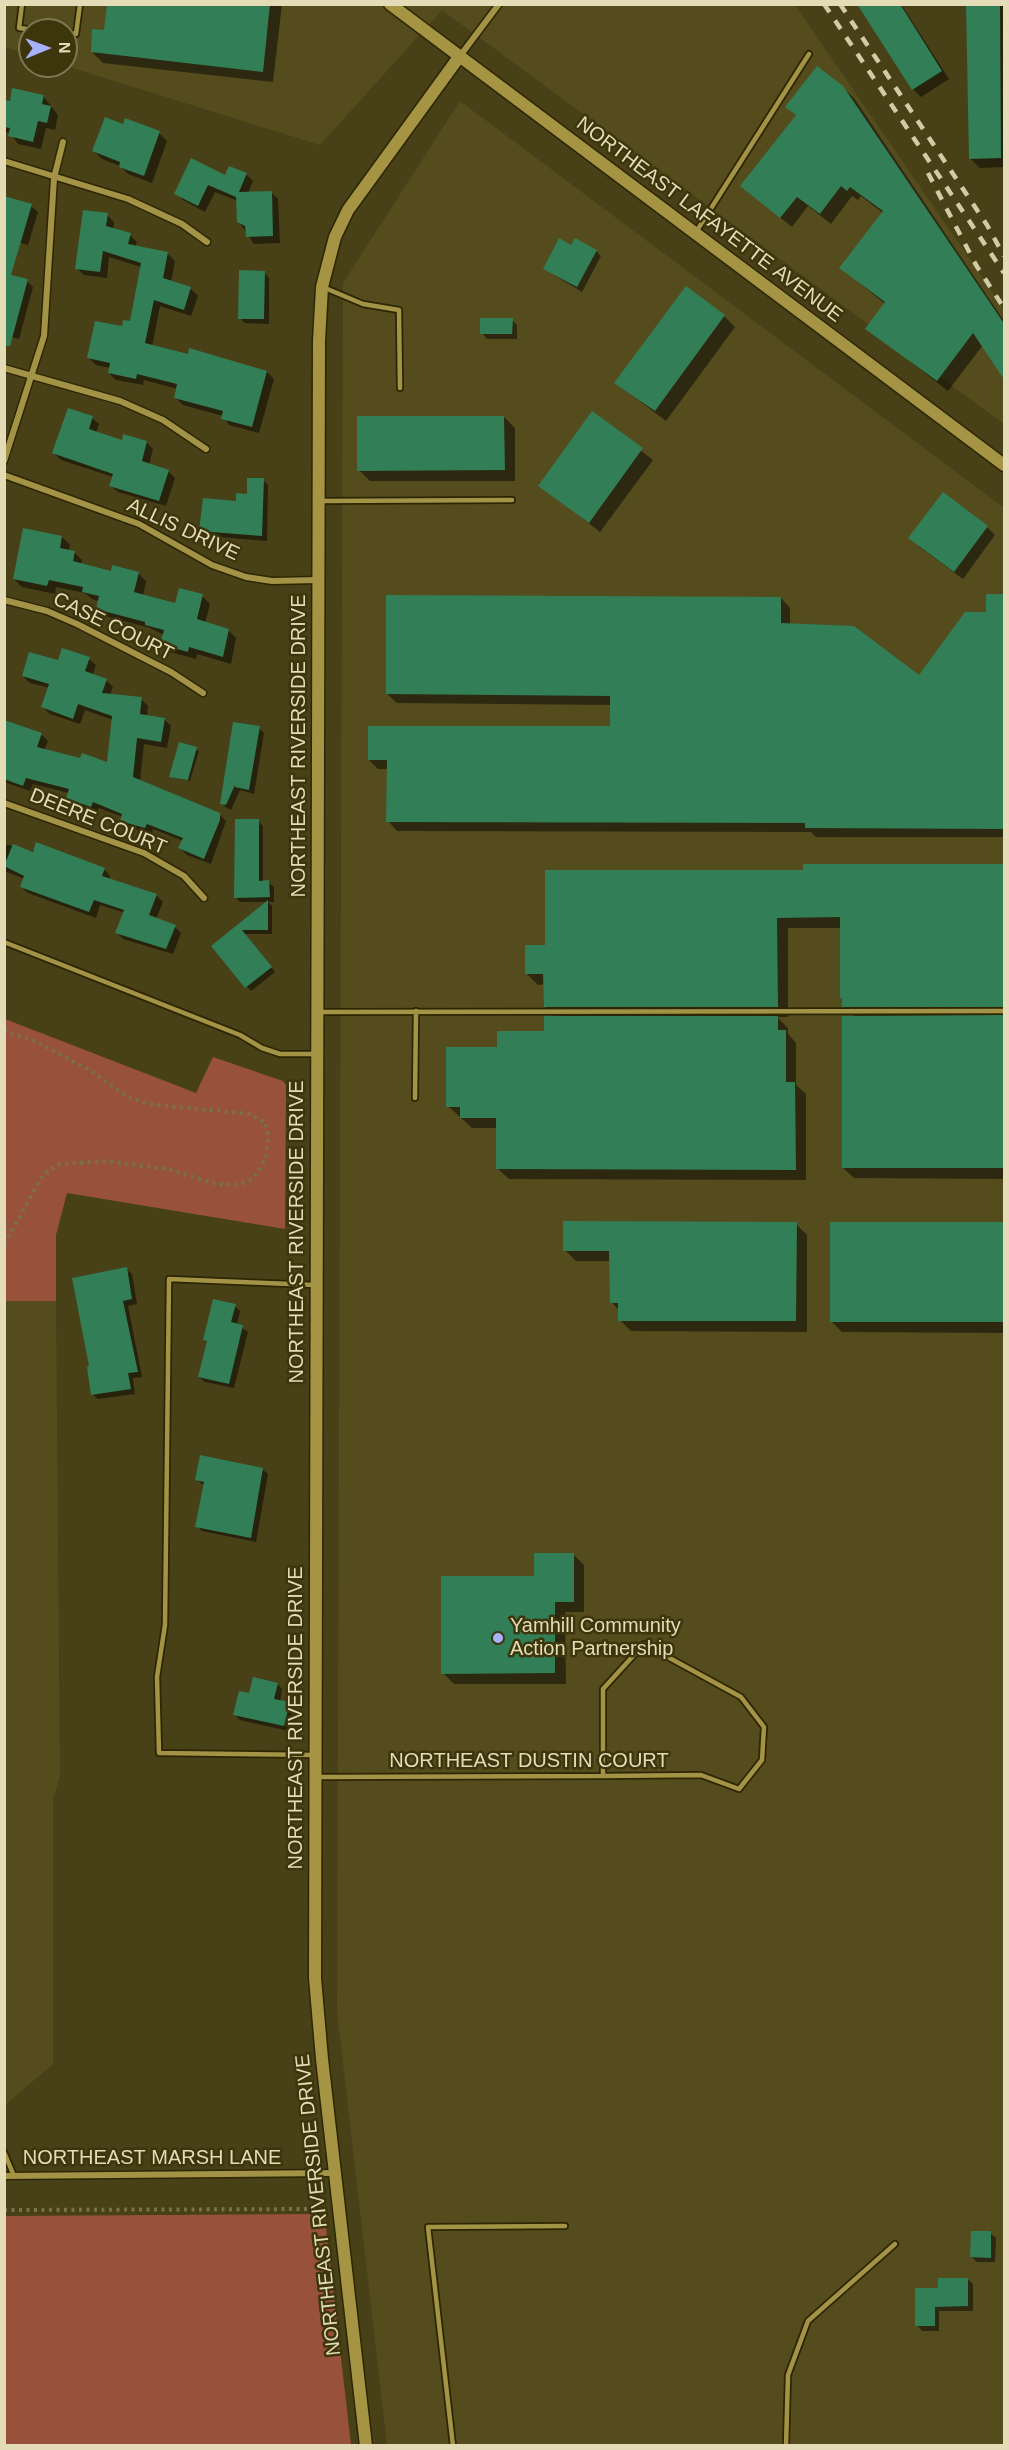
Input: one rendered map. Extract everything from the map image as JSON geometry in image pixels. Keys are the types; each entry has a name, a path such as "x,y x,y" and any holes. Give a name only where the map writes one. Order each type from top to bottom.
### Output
{"street":[{"name":"NORTHEAST LAFAYETTE AVENUE","path":"390,4 1005,465"},
{"path":"459,57 499,4"},
{"name":"NORTHEAST RIVERSIDE DRIVE","path":"366,2445 315,1978 319,341 322,287 335,237 348,210 459,57"},
{"path":"4,460 44,336 54,178 63,142"},
{"path":"4,161 128,199 182,224 207,242"},
{"path":"4,368 120,401 163,420 206,449"},
{"name":"ALLIS DRIVE","path":"4,475 139,524 212,565 246,577 272,581 319,580"},
{"name":"CASE COURT","path":"4,600 47,611 76,624 171,672 203,693"},
{"name":"DEERE COURT","path":"4,803 144,854 184,876 204,898"},
{"name":"NORTHEAST MARSH LANE","path":"4,2176 336,2173"}],"lane":[{"path":"78,19 80,4"},
{"path":"695,234 808,54"},
{"path":"322,287 363,304 399,310 400,388"},
{"path":"319,501 512,500"},
{"path":"4,942 240,1035 262,1048 280,1054 317,1054"},
{"path":"415,1098 416,1011"},
{"path":"317,1012 1005,1011"},
{"path":"316,1755 159,1753 158,1677 165,1625 169,1279 317,1285"},
{"name":"NORTHEAST DUSTIN COURT","path":"316,1777 603,1776 701,1775 739,1790 762,1760 764,1726 741,1697 644,1644 603,1689 603,1776"},
{"path":"4,2152 14,2176"},
{"path":"453,2445 428,2227 565,2226"},
{"path":"786,2445 788,2375 808,2321 895,2244"}],"path":[{"path":"4,1030 39,1043 93,1072 126,1096 148,1104 250,1114 266,1123 268,1138 266,1158 254,1178 239,1185 216,1184 167,1169 106,1161 59,1164 43,1175 4,1245"},
{"path":"4,1224 11,1230"},
{"path":"4,2210 321,2209"}],"shaded area":[{"path":"4,5 795,5 1004,309 1004,424 442,10 320,145 78,70 78,18 18,18 18,51 5,47"},
{"path":"460,101 1004,508 1004,2445 387,2445 337,2011 343,283"},
{"path":"5,1019 196,1093 213,1057 283,1081 286,1085 285,1229 67,1193 56,1235 56,1301 5,1301"},
{"path":"5,1301 56,1301 60,1776 53,1799 53,2064 5,2105"},
{"path":"319,2214 325,2218 351,2445 5,2445 5,2216"}],"building":[{"path":"107,4 270,4 263,72 91,52 92,29 104,30"},
{"path":"857,4 900,4 942,71 912,90"},
{"path":"966,4 1000,4 1001,158 969,159"},
{"path":"817,66 843,86 1005,325 1005,381 973,333 937,381 865,329 885,302 839,268 883,211 850,187 847,191 841,186 820,214 797,197 780,218 740,186 796,115 785,107"},
{"path":"12,88 44,95 42,104 51,106 47,123 38,121 33,142 8,136 10,128 4,127 4,100 10,101"},
{"path":"105,117 123,124 125,118 160,131 144,176 119,167 120,162 92,151"},
{"path":"191,158 225,175 229,166 247,173 239,192 272,191 273,236 246,237 245,226 237,222 236,197 208,185 198,206 174,194"},
{"path":"4,196 32,204 11,275 28,279 10,346 4,346"},
{"path":"83,210 108,213 106,226 131,233 128,244 168,252 163,278 191,287 184,310 154,300 145,343 188,354 189,348 267,371 252,427 221,419 223,411 174,398 177,384 137,374 136,379 108,373 110,363 87,358 95,321 122,326 123,320 130,321 141,263 103,251 100,272 75,269"},
{"path":"559,238 571,245 575,238 597,250 577,287 543,269"},
{"path":"239,270 265,271 264,319 238,319"},
{"path":"686,286 725,315 655,411 614,383"},
{"path":"480,318 513,318 512,334 480,334"},
{"path":"68,408 93,416 89,429 122,440 123,434 147,441 142,461 169,470 159,501 109,486 113,474 52,453"},
{"path":"592,411 643,448 589,523 538,486"},
{"path":"357,416 504,416 505,470 357,471"},
{"path":"247,478 264,478 262,536 199,531 203,498 236,501 236,493 247,494"},
{"path":"943,492 988,526 954,572 908,538"},
{"path":"23,528 62,536 60,548 75,551 73,561 111,571 112,565 139,572 134,592 175,603 179,588 203,594 197,619 229,629 223,657 189,647 188,652 160,644 164,630 145,625 145,622 96,609 99,596 82,592 83,587 49,580 47,586 13,579"},
{"path":"986,594 1005,594 1005,829 805,828 805,823 386,822 387,760 368,760 368,726 610,726 610,696 386,694 386,595 781,597 781,623 854,626 919,675 965,612 986,612"},
{"path":"62,648 90,657 85,671 107,679 102,693 142,697 140,714 165,718 161,742 137,738 133,777 220,813 220,820 204,859 178,848 183,838 147,824 145,828 120,821 122,814 93,802 91,807 66,798 69,789 26,778 23,786 4,779 4,720 42,733 37,747 80,758 82,753 107,762 112,716 78,704 73,719 41,707 49,684 22,676 29,652 58,660"},
{"path":"233,722 260,726 249,790 235,787 235,785 226,805 220,804"},
{"path":"179,742 197,747 188,780 169,777"},
{"path":"235,819 259,819 259,881 269,880 270,897 234,898"},
{"path":"36,842 105,868 102,876 157,894 149,915 176,925 166,949 115,933 124,910 94,900 89,912 20,887 24,876 4,866 13,844 33,852"},
{"path":"803,864 1005,864 1005,1007 842,1007 840,917 777,918 778,1007 544,1007 543,974 525,974 525,945 545,945 545,870 803,870"},
{"path":"268,900 268,930 242,930 272,967 245,988 211,946"},
{"path":"1005,1015 1005,1168 842,1168 842,1016"},
{"path":"544,1016 778,1016 778,1030 786,1030 786,1082 795,1082 796,1170 496,1169 496,1118 460,1118 460,1107 446,1107 446,1047 497,1047 497,1031 544,1031"},
{"path":"563,1221 797,1222 796,1321 618,1321 618,1303 610,1303 609,1251 563,1251"},
{"path":"830,1222 1005,1222 1005,1322 830,1322"},
{"path":"127,1267 132,1299 123,1301 138,1372 128,1373 131,1389 91,1395 87,1367 89,1366 72,1278"},
{"path":"213,1299 236,1304 231,1322 243,1325 229,1384 198,1377 207,1341 203,1340"},
{"path":"200,1455 263,1468 251,1538 195,1527 204,1482 195,1480"},
{"name":"Yamhill Community Action Partnership","path":"534,1553 574,1553 574,1602 555,1602 555,1673 441,1674 441,1576 534,1576"},
{"path":"253,1677 278,1683 274,1699 290,1702 284,1726 233,1715 239,1691 249,1693"},
{"path":"971,2231 991,2231 991,2258 970,2257"},
{"path":"938,2278 968,2278 968,2306 935,2307 935,2326 915,2326 915,2288 938,2288"}],"railway":[{"path":"824,4 1004,273"},
{"path":"840,4 987,225 1004,256"},
{"path":"928,173 976,265 1004,308"}],"place":[{"name":"Yamhill Community Action Partnership","path":"498,1638"}]}
